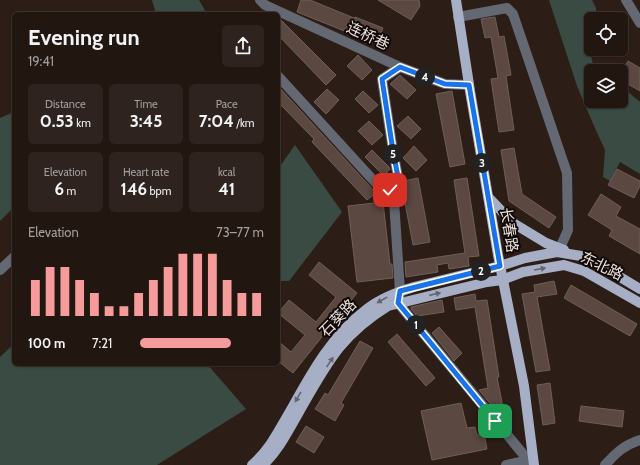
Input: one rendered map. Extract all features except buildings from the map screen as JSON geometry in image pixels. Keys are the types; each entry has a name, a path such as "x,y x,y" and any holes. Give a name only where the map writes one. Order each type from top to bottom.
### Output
{"main road":[{"name":"长春路","path":"456,0 502,280 524,386 532,461"},
{"path":"489,198 514,223 546,244 581,256"},
{"name":"东北路","path":"500,266 525,258 556,252 581,256 595,262 640,288"},
{"name":"东北路","path":"502,280 523,272 564,265 584,271 640,303"},
{"name":"石葵路","path":"252,465 271,444 305,384 331,344 367,309 400,291 500,266"},
{"name":"石葵路","path":"263,465 278,449 313,388 340,348 352,335 379,312 388,306 398,303 487,282 502,280"}],"street":[{"name":"连桥巷","path":"260,0 275,12"},
{"path":"626,0 640,23"},
{"path":"458,17 506,8 513,14 567,173 568,230 560,248"},
{"name":"连桥巷","path":"280,15 400,67 445,84 469,85"},
{"path":"280,78 384,192 390,190 396,185 398,177 382,79 400,67"},
{"path":"394,201 400,291 398,303 532,461"},
{"path":"0,270 12,259"},
{"path":"605,465 618,452 629,444 640,440"},
{"path":"506,465 532,461"}],"green space":[{"path":"152,0 199,0 206,12 155,12"},
{"path":"549,0 592,0 596,8 596,12 584,12 584,56 591,56 593,64 584,64 584,102 577,86"},
{"path":"628,92 640,102 640,174 620,162 610,181 603,177 605,150 586,108 628,108"},
{"path":"12,113 12,209 0,221 0,118"},
{"path":"295,145 342,212 289,281 280,281 280,166"},
{"path":"12,346 12,366 209,366 246,409 157,465 0,465 0,357"}],"route":[{"path":"390,190 396,185 398,177 382,79 400,67 445,84 469,85 500,266 400,291 398,303 495,421"}]}
